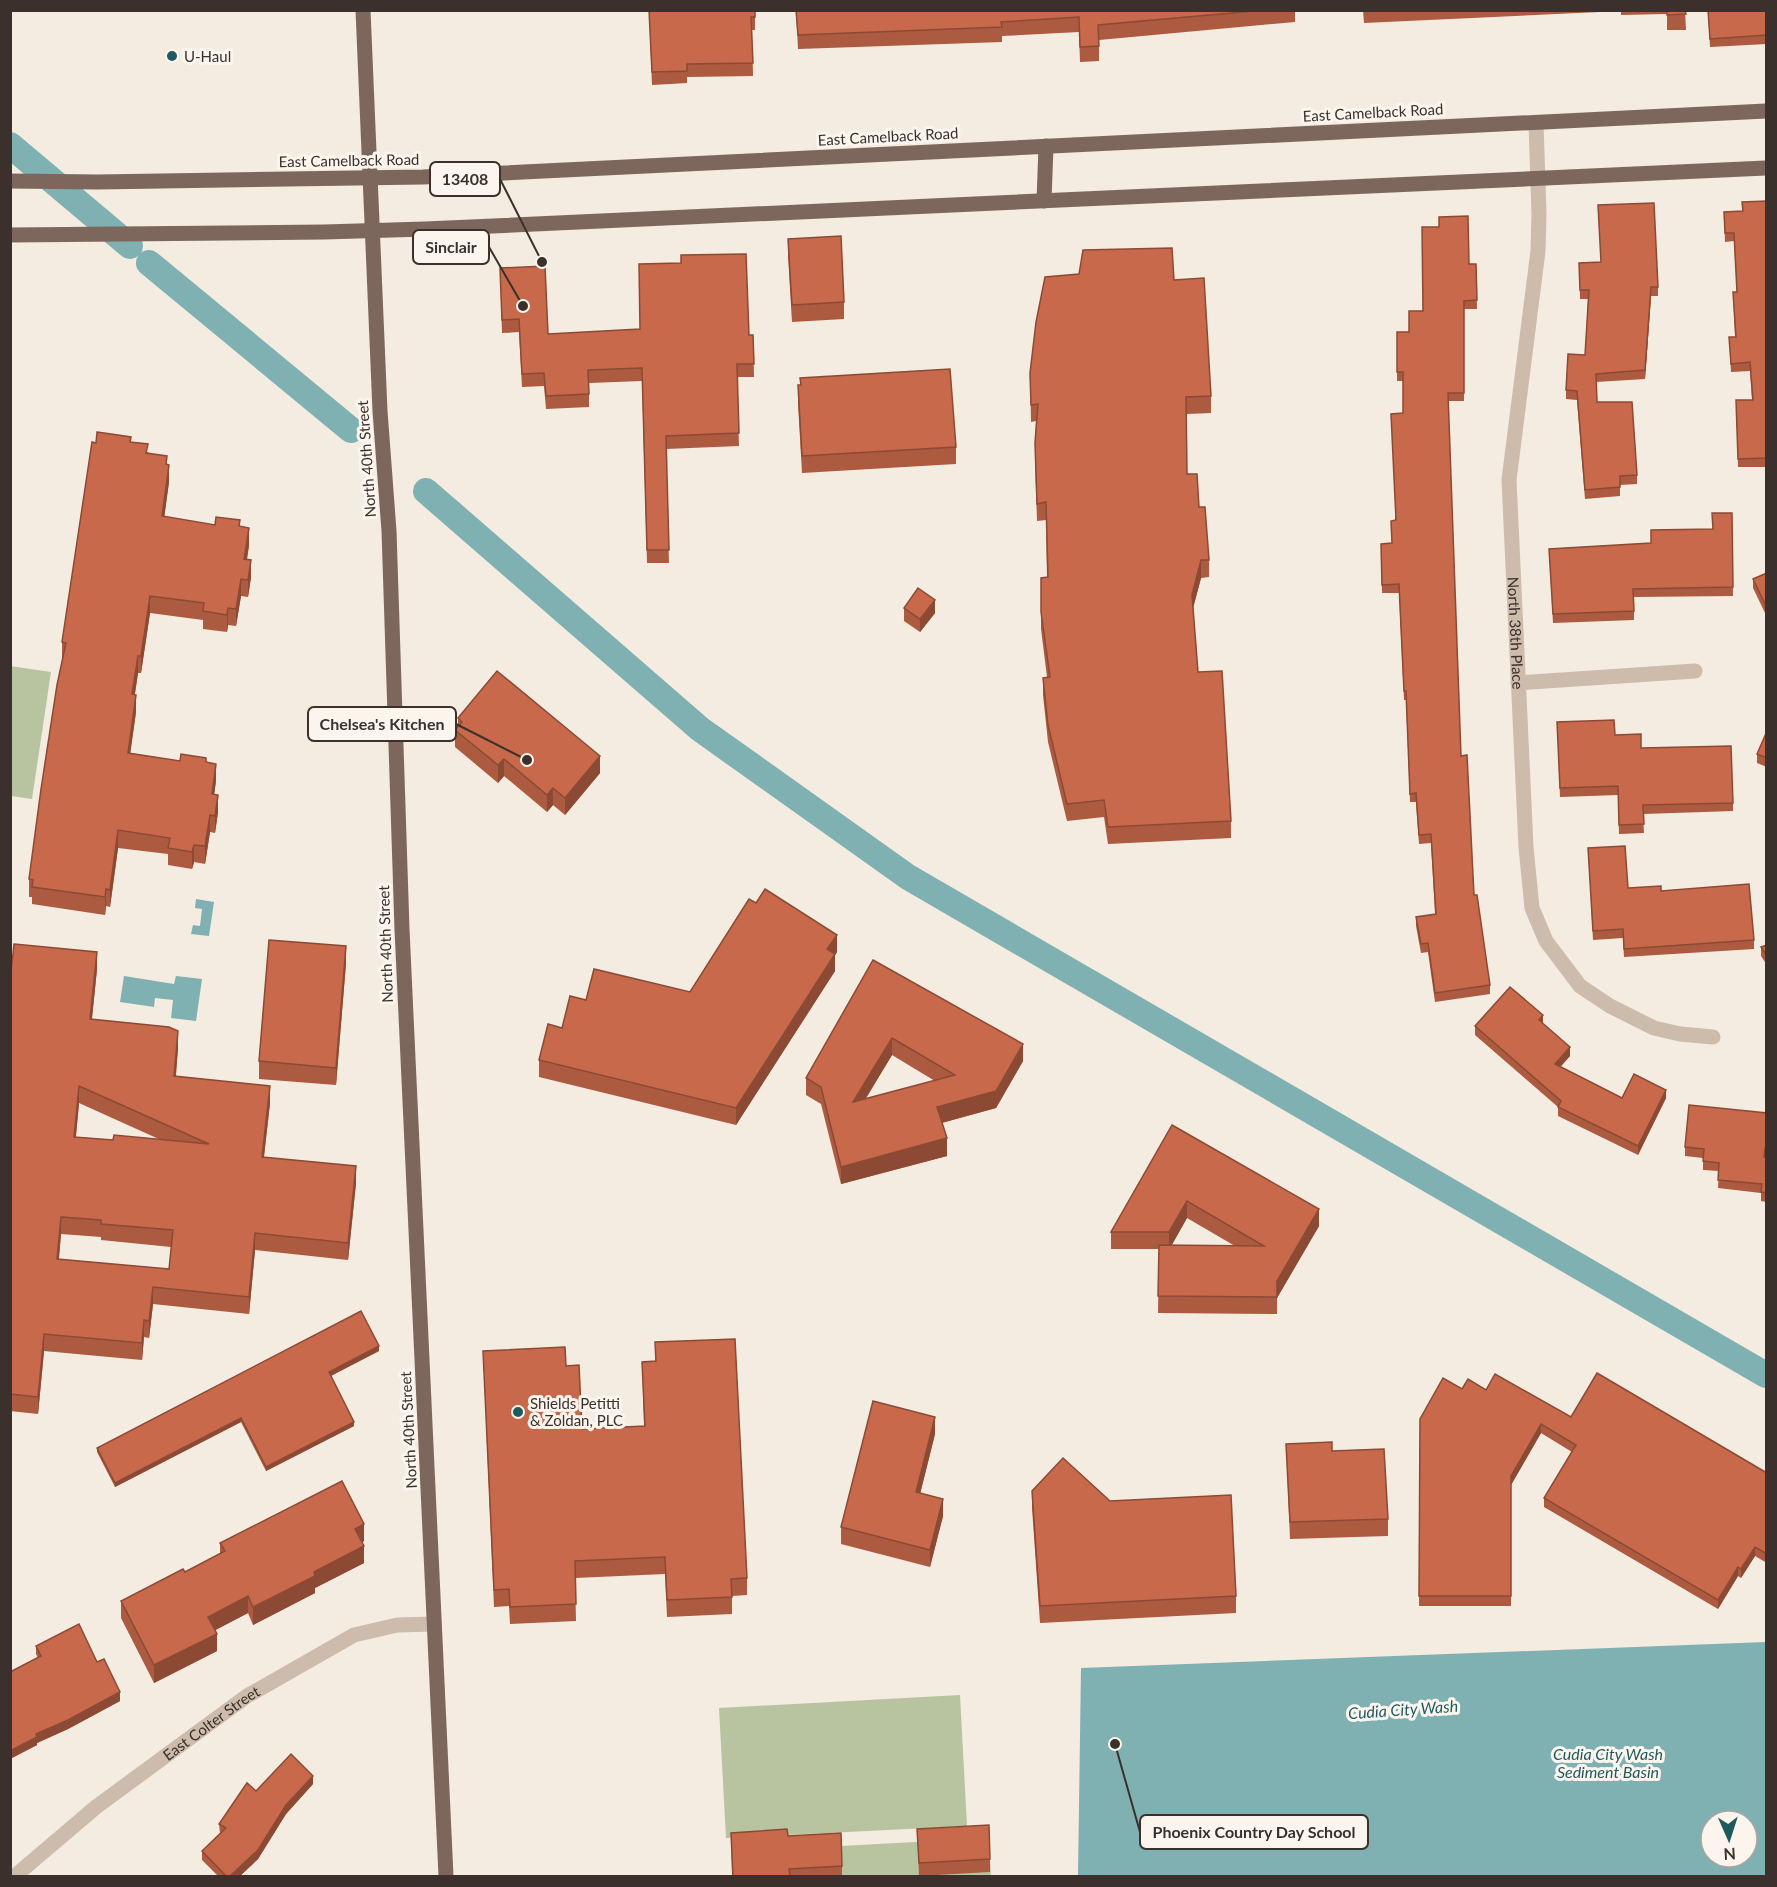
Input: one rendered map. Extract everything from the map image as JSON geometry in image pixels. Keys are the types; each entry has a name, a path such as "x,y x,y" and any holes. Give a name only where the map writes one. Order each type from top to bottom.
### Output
{"main road":[{"name":"North 40th Street","path":"363,10 380,411 388,517 402,929 446,1876"},
{"name":"East Camelback Road","path":"10,181 98,182 423,177 1767,111"},
{"path":"1044,201 1046,146"},
{"path":"10,235 374,231 1767,168"}],"street":[{"name":"North 38th Place","path":"1536,123 1539,223 1537,268 1509,480 1529,892 1532,908 1546,941 1580,986 1610,1006 1654,1028 1680,1034 1713,1037"},
{"path":"1518,683 1695,671"},
{"name":"East Colter Street","path":"15,1876 96,1807 247,1696 354,1635 397,1625 434,1624"}],"green space":[{"path":"10,666 51,672 32,799 11,796"},
{"path":"960,1695 967,1826 726,1838 719,1708"},
{"path":"989,1838 991,1876 733,1876 731,1846 787,1842 841,1846"}],"water":[{"path":"196,899 214,902 209,936 191,934 193,925 200,926 202,909 195,908"},
{"path":"124,976 174,984 176,976 202,979 196,1021 171,1018 173,1000 155,998 154,1007 120,1002"},
{"name":"Cudia City Wash Sediment Basin","path":"1766,1642 1766,1876 1078,1876 1081,1668"}],"building":[{"path":"649,10 755,10 755,17 751,17 753,63 687,64 687,71 652,72"},
{"path":"796,10 1265,10 1098,25 1099,46 1080,47 1079,17 1001,22 1002,27 798,35"},
{"path":"1667,10 1685,10 1686,14 1667,15"},
{"path":"1708,10 1767,10 1767,35 1710,39"},
{"path":"1767,201 1767,458 1738,459 1736,400 1753,400 1750,362 1731,364 1729,337 1736,337 1733,292 1737,292 1734,233 1725,233 1724,212 1743,211 1742,202"},
{"path":"1654,203 1658,287 1651,287 1645,370 1596,374 1597,402 1632,402 1637,475 1620,476 1620,487 1585,490 1577,391 1566,390 1568,354 1585,355 1589,290 1580,290 1579,263 1601,262 1598,205"},
{"path":"1468,216 1469,264 1476,264 1477,300 1464,301 1464,393 1448,393 1461,756 1467,755 1474,895 1477,895 1490,985 1435,993 1428,943 1421,944 1416,917 1436,914 1431,834 1419,835 1416,793 1410,794 1399,584 1382,585 1381,544 1392,543 1391,521 1396,520 1391,414 1403,413 1403,372 1397,372 1397,332 1409,332 1409,311 1423,311 1422,227 1439,227 1439,217"},
{"path":"841,236 844,302 792,305 788,239"},
{"path":"1172,248 1174,280 1204,278 1211,396 1186,397 1187,474 1197,474 1199,507 1205,507 1209,560 1201,560 1192,595 1198,672 1222,671 1231,821 1108,827 1104,800 1067,804 1048,725 1043,678 1050,677 1041,612 1041,578 1048,577 1046,502 1037,504 1035,443 1038,404 1031,405 1030,373 1036,322 1045,277 1079,274 1083,250"},
{"path":"746,254 749,335 753,335 754,364 737,364 739,433 666,436 669,550 647,550 642,368 588,370 589,394 546,396 544,373 522,374 519,319 502,320 500,268 545,266 548,334 640,329 639,264 681,263 681,255"},
{"path":"950,369 956,447 802,456 798,385 801,385 800,378"},
{"path":"97,432 131,437 130,442 148,444 146,453 167,456 166,464 169,465 162,516 215,525 216,517 240,520 239,526 249,528 244,559 251,560 248,580 241,579 236,609 228,608 227,615 203,611 204,603 150,596 141,656 138,656 132,694 136,695 128,753 180,761 181,754 206,758 206,762 216,764 212,794 218,795 215,816 210,815 205,846 194,845 192,852 168,848 170,838 118,830 110,890 106,889 105,897 32,887 33,880 29,879 57,685 66,643 62,642 92,442 96,443"},
{"path":"1712,513 1732,513 1733,587 1633,589 1634,611 1553,614 1549,549 1651,543 1651,530 1713,529"},
{"path":"1767,573 1767,608 1753,579"},
{"path":"918,588 935,600 920,619 904,608"},
{"path":"497,671 600,756 565,798 553,788 547,795 504,759 498,765 455,730 462,722 458,718"},
{"path":"1614,720 1615,735 1641,734 1641,748 1731,746 1733,803 1643,805 1644,824 1619,825 1618,786 1560,788 1557,722"},
{"path":"1767,731 1767,758 1757,754"},
{"path":"1625,846 1628,888 1661,886 1661,891 1749,884 1754,940 1624,949 1623,929 1593,931 1588,848"},
{"path":"765,889 837,935 827,949 835,954 736,1108 539,1060 548,1024 562,1028 570,996 586,1000 594,969 690,992 749,899 756,903"},
{"path":"269,940 346,946 336,1068 259,1061"},
{"path":"14,944 97,952 90,1019 169,1027 178,1031 174,1076 270,1086 262,1157 356,1166 348,1243 255,1233 249,1297 153,1287 149,1321 144,1320 142,1343 44,1334 38,1397 10,1394 10,982","holes":["79,1086 209,1144 114,1135 113,1140 74,1137","61,1217 101,1220 101,1224 173,1230 169,1269 57,1259"]},
{"path":"1767,945 1767,956 1761,947"},
{"path":"873,960 1023,1044 996,1091 937,1107 947,1138 841,1167 821,1087 806,1078","holes":["892,1038 955,1075 853,1102"]},
{"path":"1510,987 1543,1015 1539,1020 1570,1047 1555,1064 1622,1098 1634,1074 1666,1090 1638,1146 1558,1107 1561,1101 1475,1026"},
{"path":"1689,1105 1767,1113 1764,1157 1767,1158 1767,1193 1761,1192 1762,1184 1718,1180 1719,1163 1703,1161 1704,1149 1685,1147"},
{"path":"1172,1125 1319,1209 1277,1281 1277,1297 1158,1296 1159,1245 1264,1246 1187,1201 1169,1232 1111,1232"},
{"path":"361,1311 379,1346 329,1372 354,1422 266,1467 241,1418 115,1483 97,1448"},
{"path":"735,1339 747,1578 731,1579 732,1597 667,1600 665,1557 575,1561 576,1604 510,1607 509,1589 494,1590 483,1351 565,1347 566,1366 579,1365 582,1429 645,1426 642,1362 656,1361 655,1342"},
{"path":"1597,1373 1767,1473 1767,1554 1755,1547 1741,1569 1738,1567 1718,1600 1544,1498 1576,1445 1541,1424 1511,1476 1511,1596 1419,1596 1420,1419 1443,1378 1462,1389 1468,1379 1486,1390 1495,1374 1571,1417"},
{"path":"873,1401 935,1417 916,1492 943,1499 930,1550 841,1527"},
{"path":"1332,1442 1332,1451 1384,1449 1388,1519 1290,1522 1286,1444"},
{"path":"1063,1458 1110,1501 1231,1495 1236,1596 1040,1606 1032,1491"},
{"path":"342,1481 364,1524 355,1529 364,1546 314,1572 315,1576 253,1607 248,1596 208,1617 217,1634 154,1665 121,1601 183,1569 185,1572 225,1551 220,1543"},
{"path":"79,1624 97,1662 104,1659 120,1692 36,1734 37,1737 10,1751 10,1672 41,1656 36,1646"},
{"path":"291,1754 313,1776 286,1805 258,1850 230,1876 226,1876 202,1851 226,1828 219,1824 247,1783 256,1791"},
{"path":"989,1825 990,1859 919,1863 917,1829"},
{"path":"787,1829 788,1836 841,1833 842,1866 789,1869 790,1876 733,1876 731,1833"}],"waterway":[{"path":"10,145 130,246"},
{"path":"149,263 351,430"},
{"path":"426,491 700,729 908,877 1766,1375"}],"place":[{"name":"U-Haul","path":"172,56"},
{"name":"13408","path":"542,262"},
{"name":"Sinclair","path":"523,306"},
{"name":"Chelsea's Kitchen","path":"527,760"},
{"name":"Shields Petitti & Zoldan, PLC","path":"518,1412"},
{"name":"Phoenix Country Day School","path":"1115,1744"}],"water label":[{"name":"Cudia City Wash","path":"1403,1709"}]}
